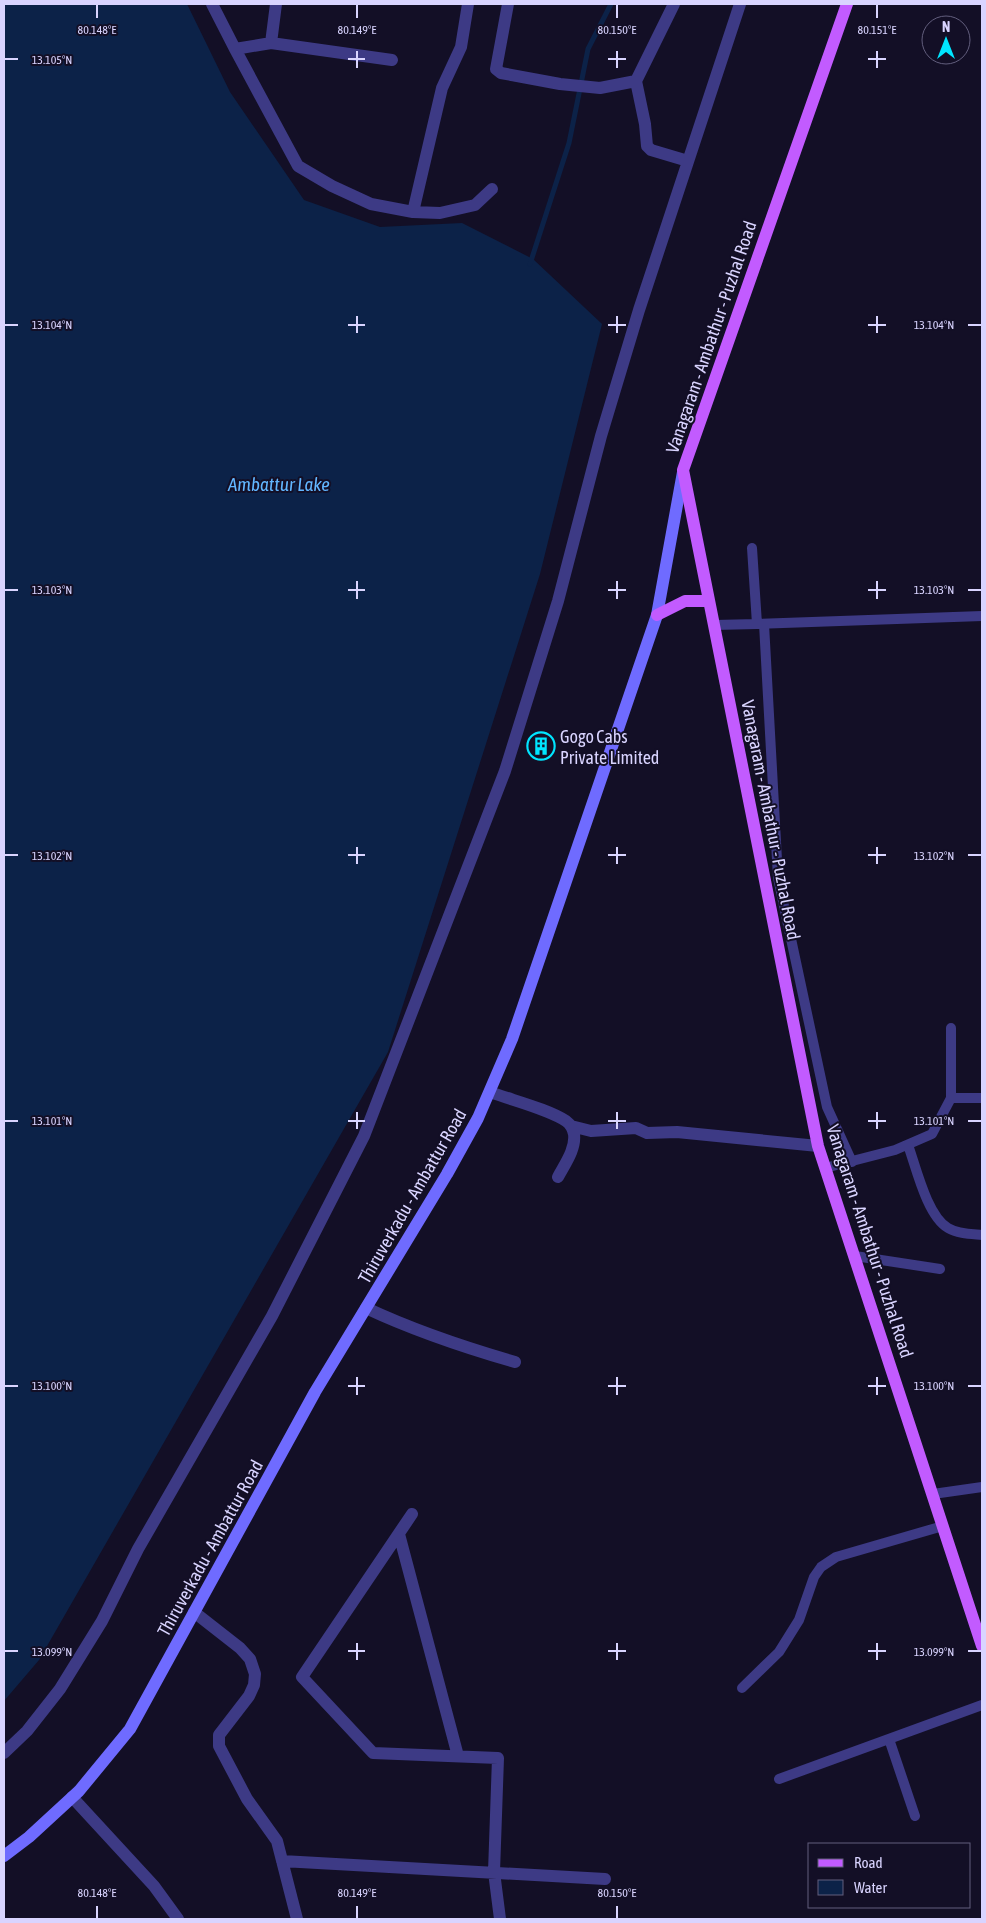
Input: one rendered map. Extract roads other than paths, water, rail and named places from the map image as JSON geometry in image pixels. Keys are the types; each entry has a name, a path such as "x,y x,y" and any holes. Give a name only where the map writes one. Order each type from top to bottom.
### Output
{"main road":[{"name":"Vanagaram - Ambathur - Puzhal Road","path":"847,4 683,470 818,1146 982,1646"},
{"name":"Thiruverkadu - Ambattur Road","path":"4,1856 29,1837 79,1791 130,1729 315,1392 456,1158 478,1118 512,1039 657,615 683,470"},
{"path":"657,615 685,601 709,601"}],"street":[{"path":"212,4 298,166 332,186 371,204 413,212 440,213 475,205 492,188"},
{"path":"271,43 276,4"},
{"path":"413,212 442,88 461,47 468,4"},
{"path":"508,4 496,69 501,73 560,84 600,88 636,81"},
{"path":"674,4 636,81 645,124 647,146 651,150 688,161"},
{"path":"4,1753 27,1731 60,1689 102,1622 138,1549 272,1316 364,1136 506,771 558,601 601,436 740,4"},
{"path":"235,49 271,43 392,60"},
{"path":"490,1092 551,1114 571,1126 574,1134 573,1147 558,1177"},
{"path":"571,1126 591,1130 636,1128 647,1133 677,1132 818,1146"},
{"path":"366,1308 403,1326 515,1362"},
{"path":"412,1514 302,1677 373,1752 498,1758 494,1872 500,1919"},
{"path":"399,1534 458,1756"},
{"path":"194,1612 240,1648 250,1659 255,1674 254,1685 249,1696 219,1735 219,1746 247,1799 277,1841 297,1919"},
{"path":"72,1797 154,1886 178,1919"},
{"path":"282,1861 605,1879"}],"lane":[{"path":"752,548 760,624 778,878 828,1107 852,1162"},
{"path":"714,624 982,616"},
{"path":"825,1168 895,1150 932,1134 951,1098 950,1028"},
{"path":"951,1098 982,1098"},
{"path":"908,1145 936,1218 948,1228 965,1234 982,1235"},
{"path":"854,1256 940,1269"},
{"path":"932,1494 982,1487"},
{"path":"742,1688 779,1652 799,1620 814,1577 821,1566 836,1557 943,1526"},
{"path":"779,1778 982,1705"},
{"path":"889,1739 915,1816"}],"water":[{"name":"Ambattur Lake","path":"4,4 187,4 230,92 304,200 380,227 462,223 533,259 602,324 540,574 388,1052 39,1660 4,1701"}],"waterway":[{"path":"530,264 569,143 588,49 611,4"}],"place":[{"name":"Gogo Cabs Private Limited","path":"541,746"}]}
